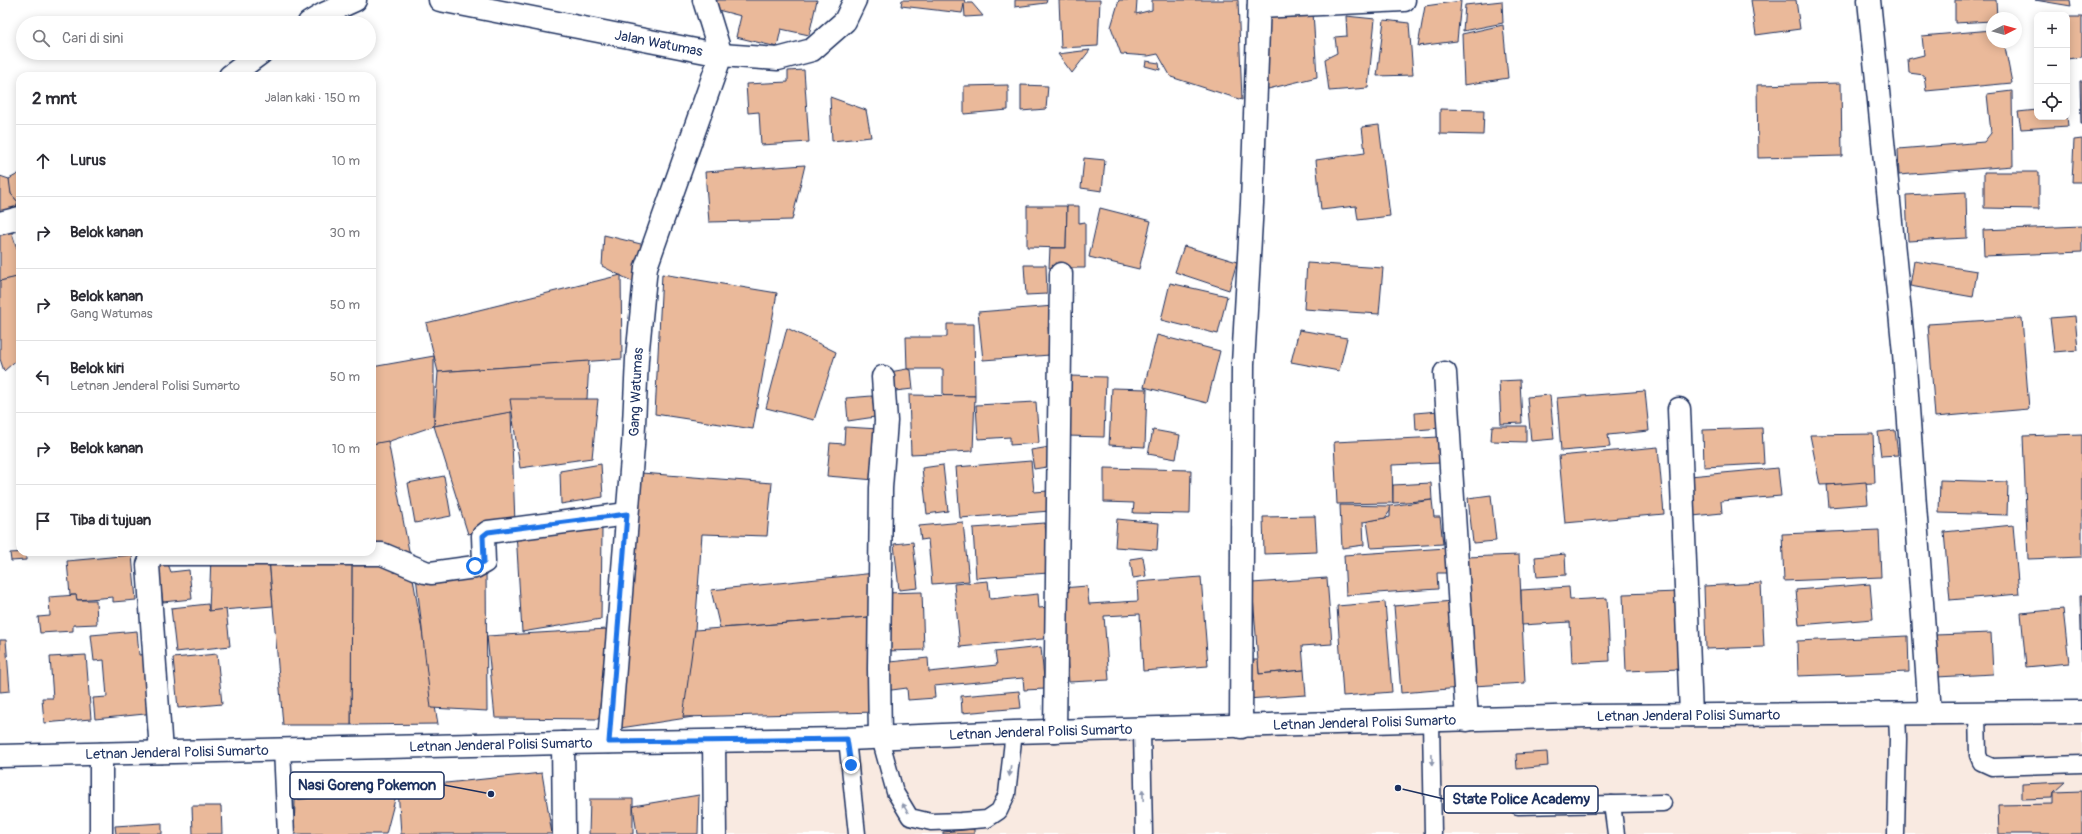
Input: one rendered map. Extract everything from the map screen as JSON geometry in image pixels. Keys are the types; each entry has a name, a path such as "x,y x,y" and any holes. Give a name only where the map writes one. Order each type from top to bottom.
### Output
{"street":[{"path":"321,16 355,0"},
{"name":"Jalan Watumas","path":"440,0 721,55 778,59 812,50 844,21 855,0"},
{"path":"704,0 721,55"},
{"path":"1241,727 1243,364 1259,4 1404,0"},
{"path":"1869,0 1904,353 1930,713"},
{"name":"Gang Watumas","path":"609,742 627,514 637,359 646,267 721,55"},
{"path":"235,72 252,60"},
{"path":"0,222 16,219"},
{"path":"1055,731 1060,274"},
{"path":"1446,373 1467,720"},
{"path":"880,738 881,488 886,421 882,377"},
{"path":"1679,408 1691,715"},
{"path":"376,554 382,554 425,572 431,573 475,566 484,562 483,536 488,532 627,514"},
{"path":"154,556 151,558 148,565 161,752"},
{"name":"Letnan Jenderal Polisi Sumarto","path":"0,756 609,742 847,739 1014,732 1142,730 1587,716 2082,712"},
{"path":"714,741 715,834"},
{"path":"563,743 564,834"},
{"path":"101,754 101,834"}],"lane":[{"path":"1976,713 1978,755 1981,762 1992,767 2082,764"},
{"path":"1896,834 1898,739 1897,714"},
{"path":"1431,721 1433,834"},
{"path":"1142,730 1144,834"},
{"path":"880,738 895,792 910,817 931,822 987,819 999,811 1007,794 1014,732"},
{"path":"847,739 857,834"},
{"path":"282,749 286,834"},
{"path":"1518,806 1663,803"},
{"path":"1612,804 1616,834"}],"shaded area":[{"path":"2082,712 2082,834 715,834 714,741"}],"building":[{"path":"716,0 817,0 809,35 781,29 777,47 736,37 741,16 714,9"},
{"path":"902,0 965,0 962,13 901,6"},
{"path":"1015,0 1047,0 1046,3 1015,7"},
{"path":"1059,0 1100,0 1098,46 1061,48"},
{"path":"1119,0 1137,0 1136,14 1152,10 1152,0 1238,0 1242,100 1171,77 1158,54 1148,56 1121,54 1111,27"},
{"path":"1751,0 1796,0 1800,29 1756,35"},
{"path":"1955,0 1996,0 1997,12 1986,12 1986,21 1955,23"},
{"path":"2035,0 2070,0 2071,6"},
{"path":"1461,1 1457,41 1418,46 1425,6"},
{"path":"1502,1 1503,23 1463,31 1465,5"},
{"path":"964,3 972,3 983,16 965,17"},
{"path":"1269,12 1313,12 1317,77 1264,90"},
{"path":"1346,16 1375,19 1368,88 1329,91 1325,59 1337,53 1335,37 1347,36"},
{"path":"2070,17 2082,17 2082,57 2070,59"},
{"path":"1384,20 1409,23 1413,75 1377,76"},
{"path":"1503,25 1508,78 1464,85 1462,34"},
{"path":"1986,31 1986,48 2005,48 2012,83 1926,91 1924,75 1909,73 1908,59 1924,55 1922,36"},
{"path":"1090,50 1072,73 1058,54"},
{"path":"1146,61 1159,63 1160,70 1145,66"},
{"path":"804,70 809,142 761,145 759,112 748,113 746,84 788,82 788,71"},
{"path":"2080,81 2082,81 2082,124 2081,124"},
{"path":"1841,83 1842,156 1758,158 1757,85"},
{"path":"1008,85 1008,110 964,114 964,86"},
{"path":"1021,85 1048,86 1046,109 1021,111"},
{"path":"2012,91 2013,166 1899,175 1898,149 1984,142 1991,133 1987,94"},
{"path":"830,97 866,110 871,137 832,141"},
{"path":"1440,109 1484,110 1483,135 1440,134"},
{"path":"2034,110 2034,120 2067,120 2068,126 2021,129 2018,112"},
{"path":"1379,125 1390,216 1358,220 1356,206 1321,210 1316,160 1365,153 1362,127"},
{"path":"2082,139 2082,182 2072,182 2074,140"},
{"path":"1084,158 1105,160 1102,191 1081,188"},
{"path":"805,165 792,220 709,222 705,172"},
{"path":"1984,172 2039,172 2039,209 1984,208"},
{"path":"16,175 16,200 11,194 9,179"},
{"path":"0,176 9,179 11,194 16,200 16,206 14,210 0,219"},
{"path":"1966,192 1967,238 1908,241 1906,195"},
{"path":"1027,206 1067,206 1066,248 1027,247"},
{"path":"1067,206 1079,206 1079,223 1085,222 1085,268 1049,268 1050,248 1066,248"},
{"path":"1100,208 1151,221 1139,269 1089,257"},
{"path":"2082,226 2082,252 1984,256 1983,230"},
{"path":"11,230 16,246 16,278 0,281 0,233"},
{"path":"604,235 645,245 633,282 602,266"},
{"path":"1184,246 1237,262 1229,290 1175,272"},
{"path":"1914,261 1977,271 1973,297 1910,286"},
{"path":"1307,263 1383,268 1379,314 1304,309"},
{"path":"1024,265 1046,265 1047,294 1026,295"},
{"path":"662,274 777,293 753,429 655,414"},
{"path":"621,275 622,359 438,372 426,323"},
{"path":"16,277 16,360 4,371 0,359 0,281"},
{"path":"1170,283 1227,296 1218,334 1161,320"},
{"path":"1054,306 1055,326 1048,327 1050,355 983,360 978,312"},
{"path":"2075,316 2078,350 2054,352 2050,318"},
{"path":"2022,318 2029,409 1935,417 1928,324"},
{"path":"947,324 974,324 975,396 943,396 943,369 907,369 906,337 947,337"},
{"path":"787,328 836,352 814,420 766,408"},
{"path":"1299,330 1347,338 1339,371 1291,362"},
{"path":"1157,335 1220,351 1207,403 1144,387"},
{"path":"434,356 434,426 376,446 376,366"},
{"path":"589,361 587,399 434,426 438,372"},
{"path":"907,369 911,370 913,389 886,392 884,373"},
{"path":"1069,376 1106,377 1104,437 1067,436"},
{"path":"1520,380 1522,423 1501,424 1499,381"},
{"path":"1112,388 1147,389 1145,447 1109,445"},
{"path":"1645,391 1649,431 1608,435 1610,447 1561,451 1557,398"},
{"path":"909,395 975,396 973,451 911,454"},
{"path":"1550,395 1554,439 1531,441 1527,397"},
{"path":"872,396 875,417 848,421 846,398"},
{"path":"510,399 598,399 592,458 520,468"},
{"path":"1036,402 1039,443 1010,445 1010,437 978,439 976,405"},
{"path":"1439,411 1441,428 1416,430 1415,413"},
{"path":"511,412 515,524 468,534 434,426"},
{"path":"1492,426 1526,426 1526,442 1491,441"},
{"path":"845,427 879,429 875,480 827,476 830,443 844,444"},
{"path":"1762,428 1764,464 1704,467 1703,430"},
{"path":"1153,430 1180,435 1176,459 1148,454"},
{"path":"1895,430 1898,455 1881,456 1878,432"},
{"path":"1873,434 1875,483 1820,485 1810,435"},
{"path":"2082,434 2082,557 2028,559 2023,436"},
{"path":"1440,437 1441,463 1392,465 1393,503 1337,504 1334,442"},
{"path":"388,441 410,556 376,552 376,443"},
{"path":"1050,447 1053,466 1034,469 1031,450"},
{"path":"1658,447 1664,514 1565,523 1559,456"},
{"path":"1031,461 1034,492 1048,491 1050,511 960,518 956,467"},
{"path":"601,464 603,497 561,504 560,471"},
{"path":"943,465 948,511 927,514 922,468"},
{"path":"1104,468 1191,470 1190,514 1133,513 1134,503 1104,502"},
{"path":"1778,468 1781,496 1721,501 1722,513 1693,516 1690,476"},
{"path":"641,473 772,483 767,536 702,534 695,630 693,717 614,729"},
{"path":"444,476 451,516 415,523 408,483"},
{"path":"1940,480 2008,482 2007,515 1939,513"},
{"path":"1866,482 1868,504 1829,507 1827,485"},
{"path":"1431,483 1432,500 1393,503 1393,485"},
{"path":"1491,495 1496,541 1473,543 1468,498"},
{"path":"1432,500 1434,517 1440,517 1443,544 1371,548 1367,521 1390,517 1390,506"},
{"path":"1340,505 1390,506 1390,511 1385,518 1363,522 1364,545 1342,548"},
{"path":"1315,516 1317,552 1264,554 1263,517"},
{"path":"1117,519 1159,523 1157,550 1115,547"},
{"path":"963,522 969,581 932,584 928,539 921,540 919,526"},
{"path":"1045,523 1049,573 976,578 973,528"},
{"path":"2013,525 2019,594 1950,600 1944,532"},
{"path":"602,529 601,619 522,632 516,532"},
{"path":"1879,530 1881,577 1784,581 1782,534"},
{"path":"913,542 918,588 899,590 894,544"},
{"path":"1446,548 1447,573 1437,573 1438,589 1346,595 1344,555"},
{"path":"10,553 16,553 16,556 26,556 26,560 11,561"},
{"path":"1565,554 1566,575 1537,577 1535,557"},
{"path":"1519,555 1525,683 1473,686 1466,557"},
{"path":"132,556 136,600 113,602 113,597 77,600 76,595 70,595 67,561"},
{"path":"211,556 269,558 273,606 209,611"},
{"path":"352,556 411,567 438,724 351,725"},
{"path":"352,556 351,725 283,725 269,558"},
{"path":"1143,557 1146,576 1133,578 1130,559"},
{"path":"168,564 171,572 189,570 192,599 163,602 161,590 153,591 151,566"},
{"path":"486,569 487,711 431,708 416,576"},
{"path":"875,573 870,617 720,628 711,590"},
{"path":"1201,577 1208,666 1143,671 1140,614 1104,616 1109,680 1069,682 1062,588 1087,586 1089,604 1138,601 1137,582"},
{"path":"1327,578 1332,644 1302,646 1304,670 1259,674 1252,583"},
{"path":"988,581 990,599 1038,594 1039,608 1050,607 1053,638 960,647 954,584"},
{"path":"1761,583 1764,647 1706,649 1704,586"},
{"path":"1870,584 1873,619 1799,625 1796,590"},
{"path":"1569,587 1570,600 1607,598 1610,661 1572,663 1570,622 1522,625 1521,590"},
{"path":"922,592 924,650 886,651 884,593"},
{"path":"1678,592 1681,669 1626,671 1623,594"},
{"path":"76,595 77,600 96,600 97,624 73,625 73,631 40,633 38,617 50,616 49,597"},
{"path":"2080,596 2082,596 2082,661"},
{"path":"1453,601 1460,688 1401,693 1394,606"},
{"path":"1385,602 1392,692 1343,696 1337,606"},
{"path":"208,604 209,611 226,609 230,646 176,652 171,608"},
{"path":"2063,609 2069,663 2026,667 2021,613"},
{"path":"870,617 877,712 683,717 695,630"},
{"path":"607,629 599,719 495,718 487,636"},
{"path":"137,631 139,655 149,654 155,713 95,719 93,698 107,697 104,660 94,661 91,635"},
{"path":"1991,633 1993,674 1937,677 1935,635"},
{"path":"1908,636 1909,672 1798,676 1797,641"},
{"path":"0,640 6,640 10,691 0,692"},
{"path":"1041,647 1045,689 1024,690 1023,678 934,686 935,698 908,700 907,688 884,691 881,663 928,658 929,672 997,665 995,652"},
{"path":"217,654 222,704 178,708 173,658"},
{"path":"86,655 91,719 44,723 42,698 53,698 50,657"},
{"path":"1244,660 1258,660 1259,674 1304,670 1306,695 1247,699"},
{"path":"1019,691 1021,708 962,713 961,696"},
{"path":"1547,752 1548,766 1517,769 1516,754"},
{"path":"542,773 552,834 401,834 398,788"},
{"path":"2065,782 2054,792 2053,798 2022,799 2022,784"},
{"path":"398,788 386,834 294,834 295,800"},
{"path":"2082,791 2082,834 1999,834 1998,805 2054,804 2054,792"},
{"path":"699,795 698,834 637,834 633,806"},
{"path":"590,799 633,799 633,834 589,834"},
{"path":"192,806 221,806 222,834 193,834"},
{"path":"162,823 162,834 116,834 115,826"},
{"path":"974,829 974,834 943,834 943,832"}],"place":[{"name":"State Police Academy","path":"1398,788"},
{"name":"Nasi Goreng Pokemon","path":"491,794"}],"route":[{"path":"475,566 484,562 485,554 483,536 488,532 524,526 627,514 609,742 847,739 851,765"}]}
